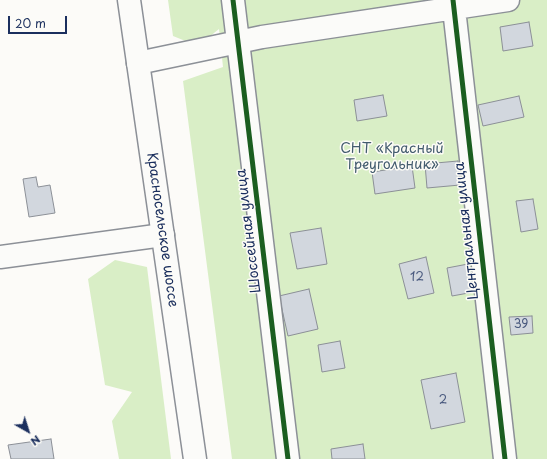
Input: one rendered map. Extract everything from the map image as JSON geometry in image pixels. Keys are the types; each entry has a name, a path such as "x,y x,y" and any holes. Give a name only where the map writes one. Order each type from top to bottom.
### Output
{"main road":[{"name":"Красносельское шоссе","path":"129,0 195,459"},
{"name":"Шоссейная улица","path":"233,0 288,459"},
{"path":"138,62 238,42 454,4 508,0"},
{"name":"Центральная улица","path":"454,4 505,459"},
{"path":"0,257 163,236"}],"green space":[{"name":"СНТ «Красный Треугольник»","path":"168,0 547,0 547,459 232,459 183,81 223,67 219,29 209,37 193,44 173,36"},
{"path":"115,260 147,267 171,459 119,459 112,421 132,392 105,385 88,279"}],"building":[{"path":"529,22 533,46 503,51 500,27"},
{"path":"383,95 387,116 357,121 354,100"},
{"path":"519,96 524,117 483,126 478,105"},
{"path":"458,161 460,185 427,188 425,164"},
{"path":"412,166 415,188 375,194 372,172"},
{"path":"36,177 38,187 50,185 55,213 29,217 23,179"},
{"path":"533,199 538,229 521,232 516,201"},
{"path":"321,228 327,264 297,269 290,233"},
{"path":"426,257 434,293 408,299 399,264"},
{"path":"468,264 474,292 452,296 447,268"},
{"path":"309,289 318,329 288,336 279,296"},
{"path":"532,316 533,333 511,335 509,317"},
{"path":"340,341 345,368 322,372 318,345"},
{"path":"456,373 465,422 431,429 421,380"},
{"path":"51,439 54,459 11,459 8,445"},
{"path":"363,444 365,459 332,459 331,449"}],"cycle path":[{"path":"233,0 288,459"},
{"path":"453,0 505,459"}]}
